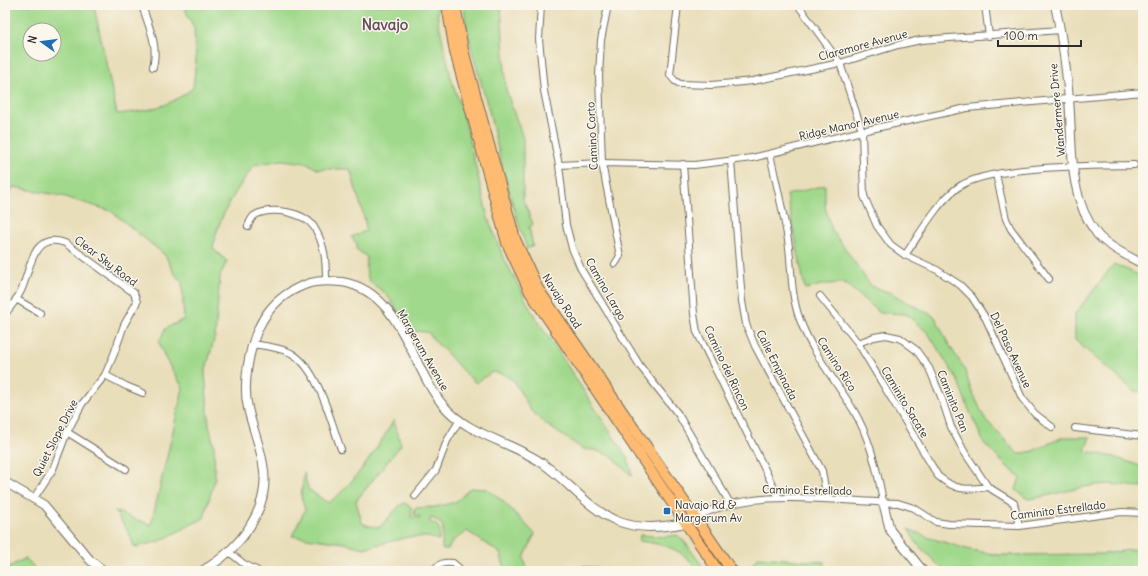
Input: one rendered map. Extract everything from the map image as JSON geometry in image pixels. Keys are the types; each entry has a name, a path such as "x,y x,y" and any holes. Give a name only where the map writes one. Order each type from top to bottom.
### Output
{"main road":[{"name":"Navajo Road","path":"447,5 455,52 507,243 526,285 718,571"},
{"name":"Navajo Road","path":"455,5 463,50 515,239 538,289 732,571"}],"street":[{"path":"142,5 154,40 156,56 153,67"},
{"name":"Camino Largo","path":"541,5 540,39 544,91 558,165 566,225 581,269 640,366 678,414 691,434 731,505"},
{"name":"Camino Corto","path":"608,5 601,40 599,76 602,163 620,256 615,264"},
{"name":"Claremore Avenue","path":"678,5 670,74 672,79 680,84 719,84 753,81 840,63 898,45 921,40 1061,30"},
{"name":"Del Paso Avenue","path":"798,5 840,63 862,131 864,196 877,226 890,245 905,255 937,270 960,285 972,298 986,319 1022,398 1035,414 1052,426"},
{"path":"985,5 989,36"},
{"name":"Wandermere Drive","path":"1055,5 1061,30 1069,100 1076,189 1086,215 1098,235 1129,258 1143,264"},
{"name":"Ridge Manor Avenue","path":"558,165 602,163 683,164 731,161 770,154 862,131 967,108 1069,100 1143,92"},
{"name":"Camino Rico","path":"770,154 788,240 797,311 810,342 855,412 868,442 879,477 890,530 923,571"},
{"name":"Calle Empinada","path":"731,161 742,301 746,324 755,346 822,471 827,499"},
{"name":"Camino del Rincon","path":"683,164 694,314 697,332 779,498"},
{"path":"905,255 949,196 958,187 977,178 996,174 1073,166 1134,165"},
{"path":"996,174 1006,219 1011,229 1049,279"},
{"path":"248,226 251,219 256,214 278,211 292,212 313,226 324,245 326,280"},
{"name":"Clear Sky Road","path":"16,299 28,274 32,257 37,249 49,242 58,241 65,243 134,293 137,302"},
{"name":"Margerum Avenue","path":"202,571 229,552 252,522 258,512 264,490 263,464 246,396 246,376 252,344 263,317 279,299 292,290 311,282 326,280 351,284 365,290 383,305 394,318 434,393 443,406 459,421 472,429 541,462 598,509 617,521 644,528 666,527 686,523"},
{"name":"Caminito Sacate","path":"820,296 858,343 938,476 948,484 967,490 988,487"},
{"path":"5,314 16,299 40,313"},
{"name":"Quiet Slope Drive","path":"34,498 53,468 67,432 82,404 105,375 124,325 137,302"},
{"name":"Caminito Pan","path":"858,343 874,337 886,335 900,338 916,350 929,368 942,399 950,427 965,453 988,487 1014,503 1019,526"},
{"path":"252,344 275,347 291,354 306,365 316,383 341,449"},
{"path":"105,375 143,393"},
{"path":"415,496 436,470 448,441 459,421"},
{"path":"1075,428 1143,436"},
{"path":"67,432 126,469"},
{"path":"5,482 44,505 90,560 104,571"},
{"name":"Camino Estrellado","path":"686,523 696,517 731,505 756,500 779,498 883,502"},
{"name":"Caminito Estrellado","path":"883,502 898,503 909,506 936,522 949,524 1019,526 1122,512 1143,513"},
{"path":"229,552 244,564 258,571"},
{"path":"432,571 443,562 453,563 462,571"},
{"path":"582,570 609,571"}],"green space":[{"path":"5,5 95,5 117,114 149,110 174,100 193,88 196,60 194,28 183,5 437,5 438,20 452,82 462,110 488,218 502,254 531,310 628,459 632,476 611,456 594,450 583,449 547,425 531,411 514,381 503,374 492,372 476,383 434,341 428,332 409,331 389,298 369,280 366,267 367,257 356,249 357,244 351,237 366,231 365,221 350,169 317,169 307,163 282,160 254,165 228,205 215,238 213,249 227,261 220,276 215,336 205,373 209,425 214,446 215,478 204,518 158,542 134,547 130,535 115,511 151,525 183,388 165,358 159,342 165,329 184,319 182,283 174,273 165,255 111,211 62,196 14,187 5,198"},
{"path":"464,5 501,5 506,90 523,138 523,199 533,224 529,227 533,246 527,249 511,198 489,111 470,45"},
{"path":"825,185 825,207 832,230 871,286 891,293 935,317 949,345 964,368 970,387 985,419 1018,454 1033,451 1063,437 1090,437 1085,451 1114,457 1143,467 1143,487 1113,484 1099,485 1028,499 1016,490 1020,477 1005,465 984,443 958,381 928,333 906,314 880,313 845,283 826,284 805,289 787,195"},
{"path":"1114,264 1143,277 1143,392 1134,391 1075,340 1075,314"},
{"path":"394,420 401,445 356,501 362,523 369,526 380,527 400,505 405,503 412,508 411,517 420,518 420,516 414,515 415,508 435,507 456,502 470,488 487,489 503,501 535,534 524,558 527,571 506,571 500,553 467,531 453,541 448,549 442,549 443,526 436,520 430,518 430,522 439,528 439,540 428,537 409,537 364,548 344,543 292,536 305,510 301,496 304,473 308,489 328,503 347,486 365,465"},
{"path":"908,529 930,538 970,550 999,555 1103,554 1143,548 1143,571 948,571 943,570 918,545"},
{"path":"640,535 665,537 677,535 684,541 706,571 699,571 686,557 673,549 658,544 639,541"},
{"path":"758,557 824,562 827,571 751,571 749,568"},
{"path":"26,558 37,571 7,571 9,567"}],"place":[{"name":"Navajo Rd & Margerum Av","path":"667,511"}],"district":[{"name":"Navajo","path":"385,24"}]}
